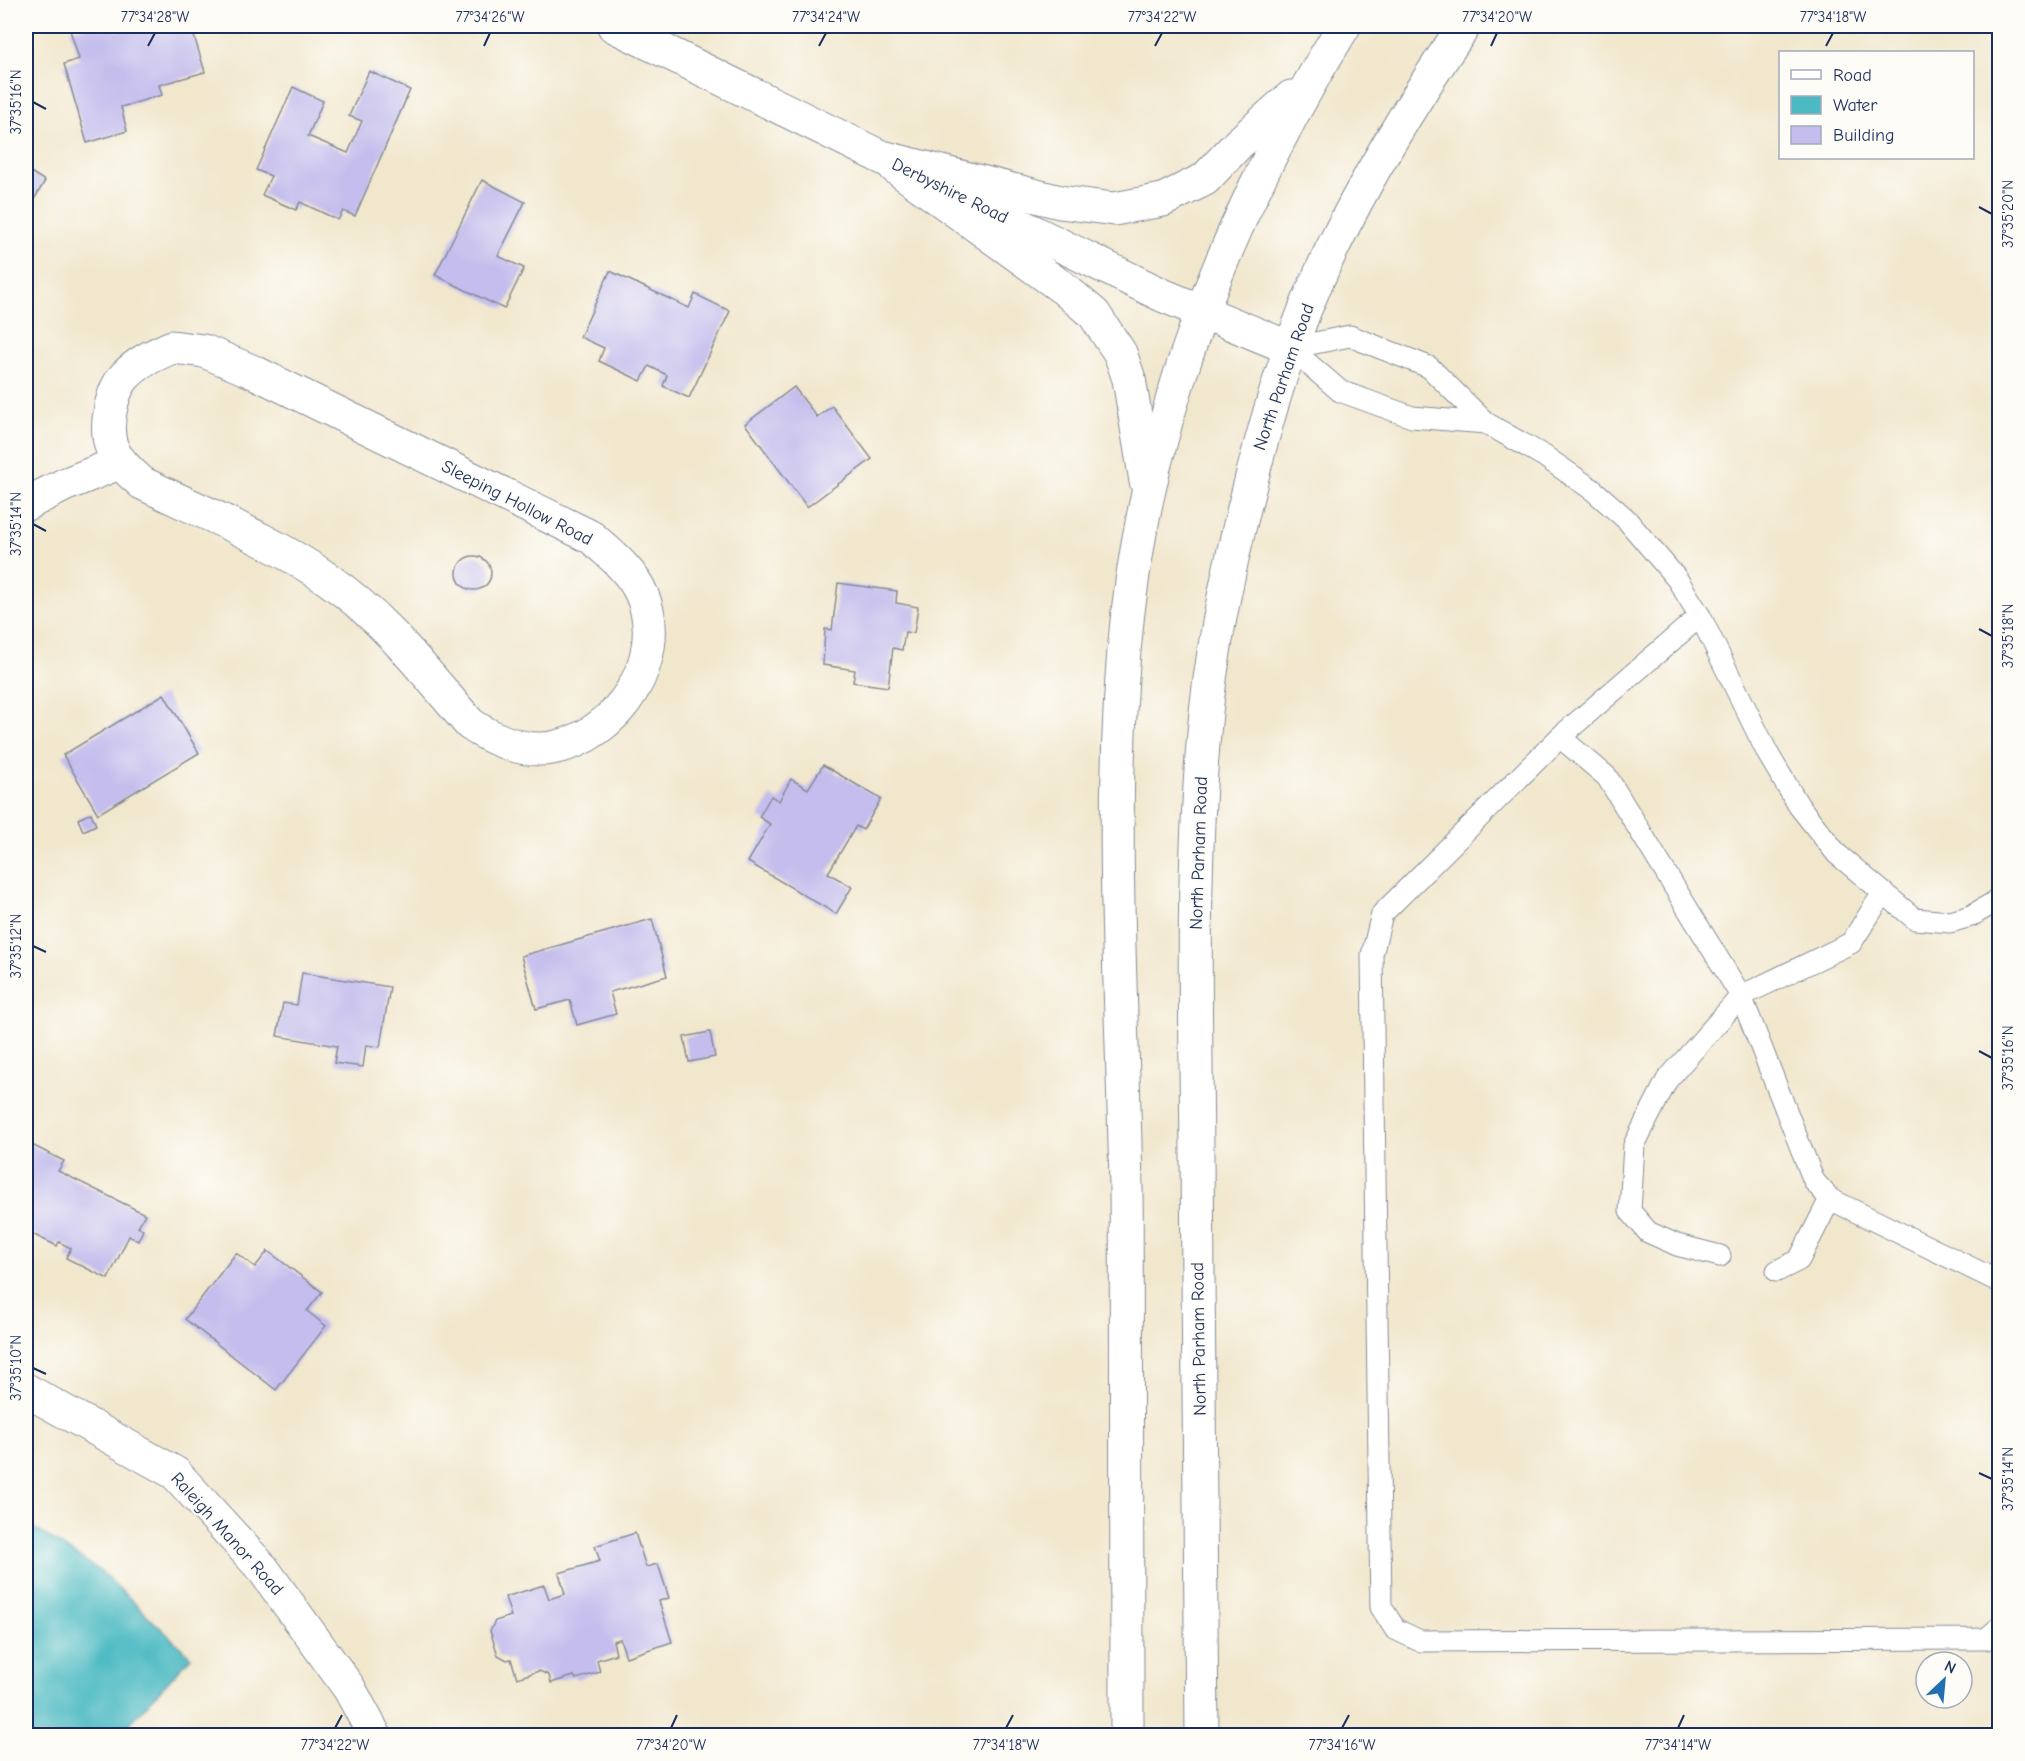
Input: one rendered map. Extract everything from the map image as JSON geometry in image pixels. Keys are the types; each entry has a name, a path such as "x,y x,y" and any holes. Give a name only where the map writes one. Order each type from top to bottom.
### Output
{"main road":[{"name":"Derbyshire Road","path":"614,26 1201,312 1290,348"},
{"path":"1127,1736 1126,1188 1118,803 1124,652 1139,537 1171,400 1201,312 1228,244 1275,144 1310,80 1344,26"},
{"name":"North Parham Road","path":"1203,1736 1196,977 1199,804 1204,730 1226,588 1264,430 1290,348 1328,257 1369,177 1410,107 1464,26"},
{"path":"882,158 1091,208 1114,209 1138,205 1162,200 1205,179 1238,144 1310,80"},
{"path":"882,158 1063,288 1094,314 1120,353 1129,379 1149,493"},
{"name":"Sleeping Hollow Road","path":"172,347 204,351 256,373 591,537 621,564 642,595 649,626 646,652 640,674 620,709 611,719 580,738 550,748 508,744 470,724 393,635 371,613 329,580 272,546 142,483 121,462 112,448 110,431 112,404 123,378 146,358 172,347"},
{"path":"26,504 64,485 121,462"},
{"name":"Raleigh Manor Road","path":"26,1390 175,1473 262,1569 350,1688 375,1736"}],"lane":[{"path":"1290,348 1350,336 1429,367 1486,423 1544,456 1593,490 1626,519 1677,579 1700,616 1768,754 1799,806 1837,854 1915,920 1950,922 1971,916 2000,896"},
{"path":"1290,348 1340,391 1412,417 1486,423"},
{"path":"1700,616 1560,737 1382,914 1372,955 1381,1607 1395,1629 1420,1641 1986,1638 2000,1627"},
{"path":"1560,737 1607,777 1741,996 1814,1181 1830,1199 2000,1282"},
{"path":"1720,1256 1677,1245 1648,1232 1630,1211 1634,1145 1667,1080 1741,996 1851,943 1883,893"},
{"path":"1777,1271 1800,1260 1830,1199"}],"water":[{"path":"26,1523 102,1572 191,1657 119,1735 26,1735"}],"building":[{"path":"86,26 114,26 115,31 135,26 191,26 205,72 159,85 162,95 121,107 127,131 87,143 64,64 79,59 70,30"},
{"path":"369,71 410,90 355,216 343,211 338,220 300,202 296,210 262,195 271,176 256,170 293,87 323,101 308,136 348,153 362,121 349,116"},
{"path":"26,169 45,181 26,213"},
{"path":"482,180 525,202 498,256 524,268 504,309 435,275"},
{"path":"610,271 689,308 695,294 730,311 689,398 663,386 667,375 649,366 641,381 599,361 604,348 580,337"},
{"path":"794,387 817,417 832,406 872,459 807,507 745,424"},
{"path":"474,556 486,561 491,573 486,585 474,590 462,585 457,573 462,561"},
{"path":"838,583 897,591 896,603 918,607 914,633 905,632 902,650 893,648 888,687 853,682 855,670 823,665 825,629 832,630"},
{"path":"164,694 199,753 98,814 63,755"},
{"path":"823,765 881,799 863,830 856,826 828,873 852,887 836,914 748,862 770,824 759,817 771,796 779,801 791,779 808,789"},
{"path":"91,813 96,825 83,831 78,819"},
{"path":"652,919 667,976 610,992 616,1014 577,1025 570,1000 536,1009 521,956"},
{"path":"302,973 390,987 380,1047 366,1045 363,1067 334,1063 337,1046 277,1036 283,1003 297,1005"},
{"path":"710,1032 715,1057 689,1062 684,1037"},
{"path":"26,1142 64,1161 58,1171 145,1214 138,1227 143,1230 138,1241 129,1236 108,1279 66,1258 71,1248 59,1242 57,1246 26,1231"},
{"path":"268,1251 322,1292 307,1311 326,1326 276,1390 185,1319 236,1253 255,1267"},
{"path":"635,1533 646,1567 658,1564 669,1598 659,1601 672,1642 626,1657 620,1639 613,1641 616,1654 597,1660 600,1672 551,1683 549,1675 539,1671 517,1678 511,1659 507,1660 498,1655 490,1631 495,1621 511,1616 505,1597 544,1585 549,1599 565,1594 559,1573 600,1561 595,1546"}]}
